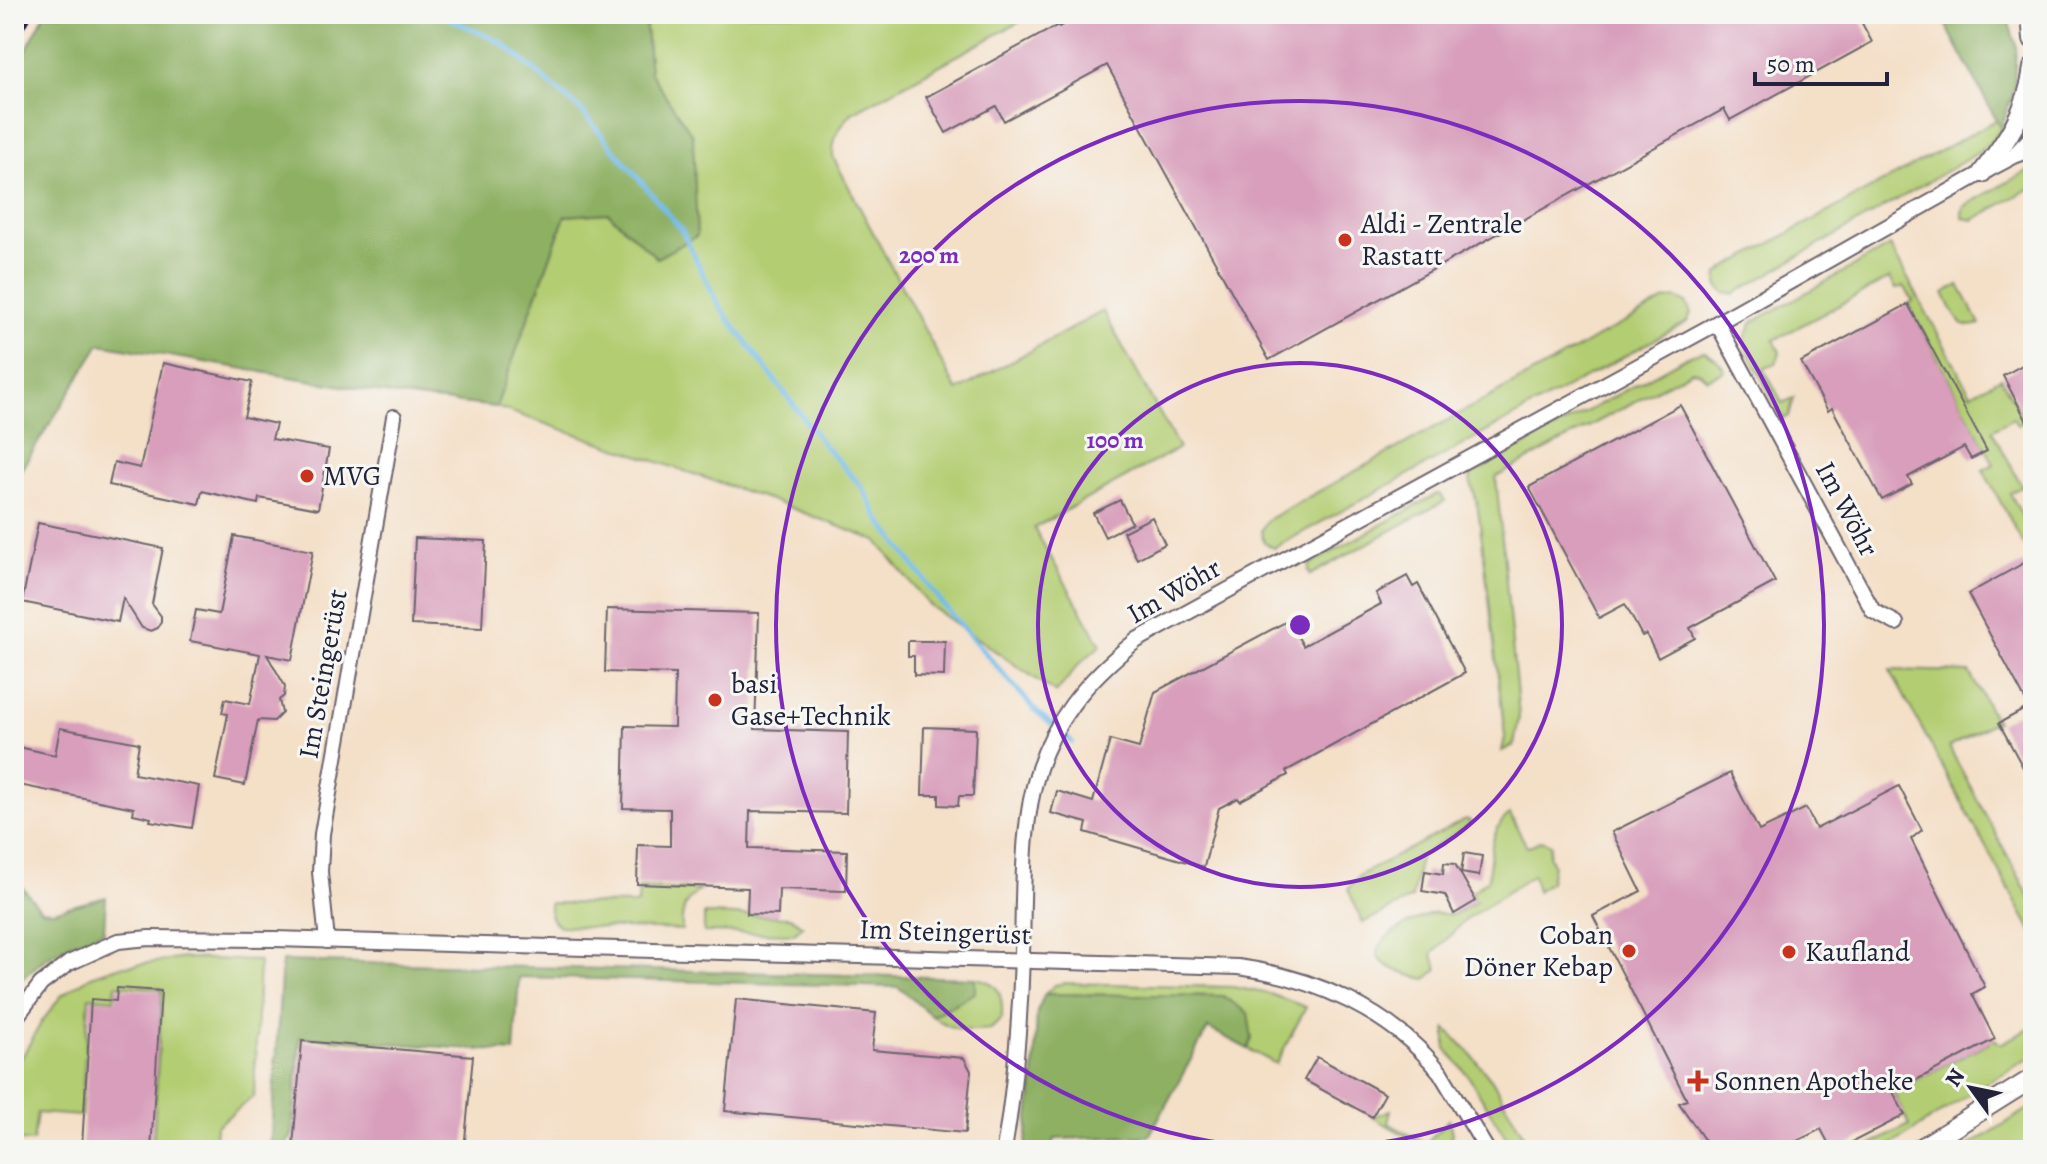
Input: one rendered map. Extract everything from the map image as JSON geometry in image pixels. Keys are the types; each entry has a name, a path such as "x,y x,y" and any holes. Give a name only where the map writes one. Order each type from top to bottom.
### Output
{"street":[{"path":"2031,14 2033,39"},
{"path":"1982,173 2014,128 2027,96 2033,68"},
{"name":"Im Wöhr","path":"2014,156 2033,135"},
{"name":"Im Wöhr","path":"1004,1150 1011,1108 1022,960 1023,848 1035,777 1060,720 1112,660 1137,640 1717,323 1982,173 2033,149"},
{"name":"Im Wöhr","path":"1717,323 1873,611 1896,623"},
{"name":"Im Steingerüst","path":"327,941 320,872 322,834 394,417"},
{"name":"Im Steingerüst","path":"14,1020 41,984 69,963 118,941 149,938 1238,967 1266,970 1301,980 1382,1019 1432,1062 1487,1150"},
{"path":"1918,1150 2033,1078"}],"green space":[{"path":"45,14 658,14 645,18 650,73 693,136 697,236 657,258 608,213 565,216 496,407 406,397 100,344 14,481 14,73"},
{"path":"658,14 1034,14 852,113 837,133 833,157 957,391 1103,311 1179,448 1034,528 1101,645 1079,664 1056,693 929,605 877,541 773,501 496,407 565,216 608,213 657,258 693,137 650,73 645,18"},
{"path":"1940,14 2006,14 2016,45 2014,89 2001,129"},
{"path":"1996,120 2001,129 1976,154 1734,294 1725,293 1717,285 1718,274 1727,267"},
{"path":"2033,168 2033,187 1973,220 1964,218 1963,207"},
{"path":"1890,246 1971,394 2001,378 2025,422 2017,425 2013,418 1992,430 2022,486 2010,493 2033,537 2024,545 1983,470 1994,464 1908,304 1913,301 1904,286 1896,289 1890,278 1774,340 1780,352 1776,363 1764,369 1782,403 1794,398 1789,416 1783,419 1745,346 1745,338 1753,322"},
{"path":"1959,285 1980,324 1966,325 1953,312 1944,293"},
{"path":"1676,298 1686,303 1691,313 1687,322 1274,548 1264,542 1261,531 1267,520 1665,300"},
{"path":"1703,351 1716,359 1725,371 1707,379 1699,372 1691,371 1496,477 1519,717 1514,745 1502,751 1505,737 1477,502 1470,480 1472,474 1690,355"},
{"path":"1437,494 1445,501 1310,575 1310,564"},
{"path":"1890,670 1969,672 1996,721 1949,747 2033,903 2033,934"},
{"path":"1510,814 1527,847 1542,840 1551,844 1549,856 1553,865 1550,882 1537,891 1533,875 1465,920 1432,954 1438,969 1426,979 1389,967 1380,960 1377,953 1380,945 1397,930 1435,913 1454,914 1476,902 1471,893 1488,879 1495,834 1503,819"},
{"path":"1466,819 1470,821 1468,825 1420,857 1412,898 1363,923 1348,889 1360,875"},
{"path":"22,887 41,910 53,911 106,897 104,931 68,945 41,962 14,986 14,894"},
{"path":"639,888 700,890 685,907 682,930 560,926 551,917 550,903 638,904"},
{"path":"704,914 790,917 803,926 793,934 704,932"},
{"path":"186,958 259,961 254,1096 216,1126 214,1150 153,1148 162,989 116,985 114,999 89,997 81,1116 37,1113 33,1142 18,1141 14,1150 14,1083 22,1057 61,996 91,976 118,967"},
{"path":"282,961 975,978 975,993 932,1016 898,987 519,977 514,1052 300,1037 292,1136 283,1150 270,1150"},
{"path":"975,978 995,986 1000,996 1002,1018 991,1029 960,1029 932,1016 974,993"},
{"path":"1055,985 1233,987 1270,994 1306,1007 1276,1064 1248,1049 1252,1039 1223,996 1045,994"},
{"path":"1045,994 1223,996 1248,1013 1252,1039 1248,1049 1208,1028 1149,1136 1055,1139 1050,1150 1025,1150 1034,1075 1037,1011"},
{"path":"2033,1027 2033,1056 1884,1150 1861,1150 1909,1125 1893,1092 1995,1039 2000,1044"},
{"path":"1446,1029 1492,1080 1532,1150 1514,1150 1467,1074 1446,1049"},
{"path":"2033,1106 2033,1150 1963,1150"},
{"path":"1391,1110 1388,1123 1426,1144 1449,1119 1452,1134 1448,1149 1421,1150 1424,1146 1372,1117"}],"building":[{"name":"Aldi - Zentrale Rastatt","path":"1083,14 1857,14 1872,42 1730,120 1724,109 1269,360 1107,65 1004,121 996,106 946,133 926,97"},
{"path":"1908,304 1987,451 1971,459 1964,447 1908,477 1912,484 1882,500 1832,408 1828,411 1801,362"},
{"path":"2033,359 2033,433 2003,376"},
{"path":"163,363 252,382 244,417 276,424 272,439 329,449 318,509 259,498 258,504 202,491 199,504 109,485 114,462 140,468"},
{"path":"1680,405 1775,582 1690,628 1695,638 1658,658 1625,604 1599,618 1529,487"},
{"path":"1120,500 1132,523 1105,537 1093,513"},
{"path":"1152,517 1165,544 1137,559 1123,532"},
{"path":"38,523 163,548 152,604 161,616 158,628 151,631 142,628 123,598 118,622 22,602"},
{"path":"234,536 313,551 292,660 267,655 285,686 284,696 279,700 282,713 274,721 258,720 245,785 215,779 228,714 222,713 225,699 250,704 260,654 190,641 196,610 219,614"},
{"path":"415,538 486,541 482,628 411,625"},
{"path":"2033,558 2033,786 1999,723 2029,707 1968,594"},
{"path":"1407,576 1413,587 1418,584 1465,673 1286,771 1288,775 1240,801 1238,798 1219,808 1204,867 1085,832 1087,823 1051,813 1057,791 1093,802 1110,740 1139,748 1155,692 1289,620 1303,646 1381,604 1376,593"},
{"name":"basi Gase+Technik","path":"607,609 759,613 755,729 848,732 846,813 750,811 749,848 847,851 846,891 779,889 778,915 747,914 748,888 637,884 638,845 670,846 670,809 623,808 625,726 674,727 675,674 605,672"},
{"path":"908,641 945,641 944,676 914,675 914,656 908,656"},
{"path":"924,727 976,729 973,796 959,796 958,806 939,805 939,795 922,795"},
{"path":"60,728 139,743 134,774 199,786 192,828 150,821 151,818 133,814 134,808 14,784 14,746 55,755"},
{"name":"Kaufland","path":"1730,773 1759,831 1806,808 1816,829 1899,786 1922,830 1911,839 1985,987 1972,994 1995,1039 1893,1092 1905,1115 1837,1150 1832,1150 1821,1129 1779,1150 1717,1150 1703,1138 1679,1103 1687,1100 1593,916 1641,891 1612,832"},
{"path":"1464,853 1482,856 1479,876 1461,873"},
{"path":"1444,863 1455,864 1476,901 1454,914 1445,895 1422,891 1425,871 1443,874"},
{"path":"117,988 161,991 151,1150 101,1150 82,1146 91,999 116,1001"},
{"path":"736,999 876,1013 872,1050 964,1058 971,1071 965,1133 725,1111"},
{"path":"302,1041 473,1056 464,1150 339,1150 293,1146"},
{"path":"1317,1057 1385,1094 1372,1117 1304,1080"}],"waterway":[{"path":"439,14 502,43 579,108 681,229 719,306 823,444 862,487 879,519 944,606 1036,711 1072,742"}],"railway":[{"path":"14,39 28,14"}],"place":[{"name":"Aldi - Zentrale Rastatt","path":"1345,240"},
{"name":"MVG","path":"307,476"},
{"name":"basi Gase+Technik","path":"715,700"},
{"name":"Coban Döner Kebap","path":"1629,951"},
{"name":"Kaufland","path":"1789,952"},
{"name":"Sonnen Apotheke","path":"1698,1081"}]}
